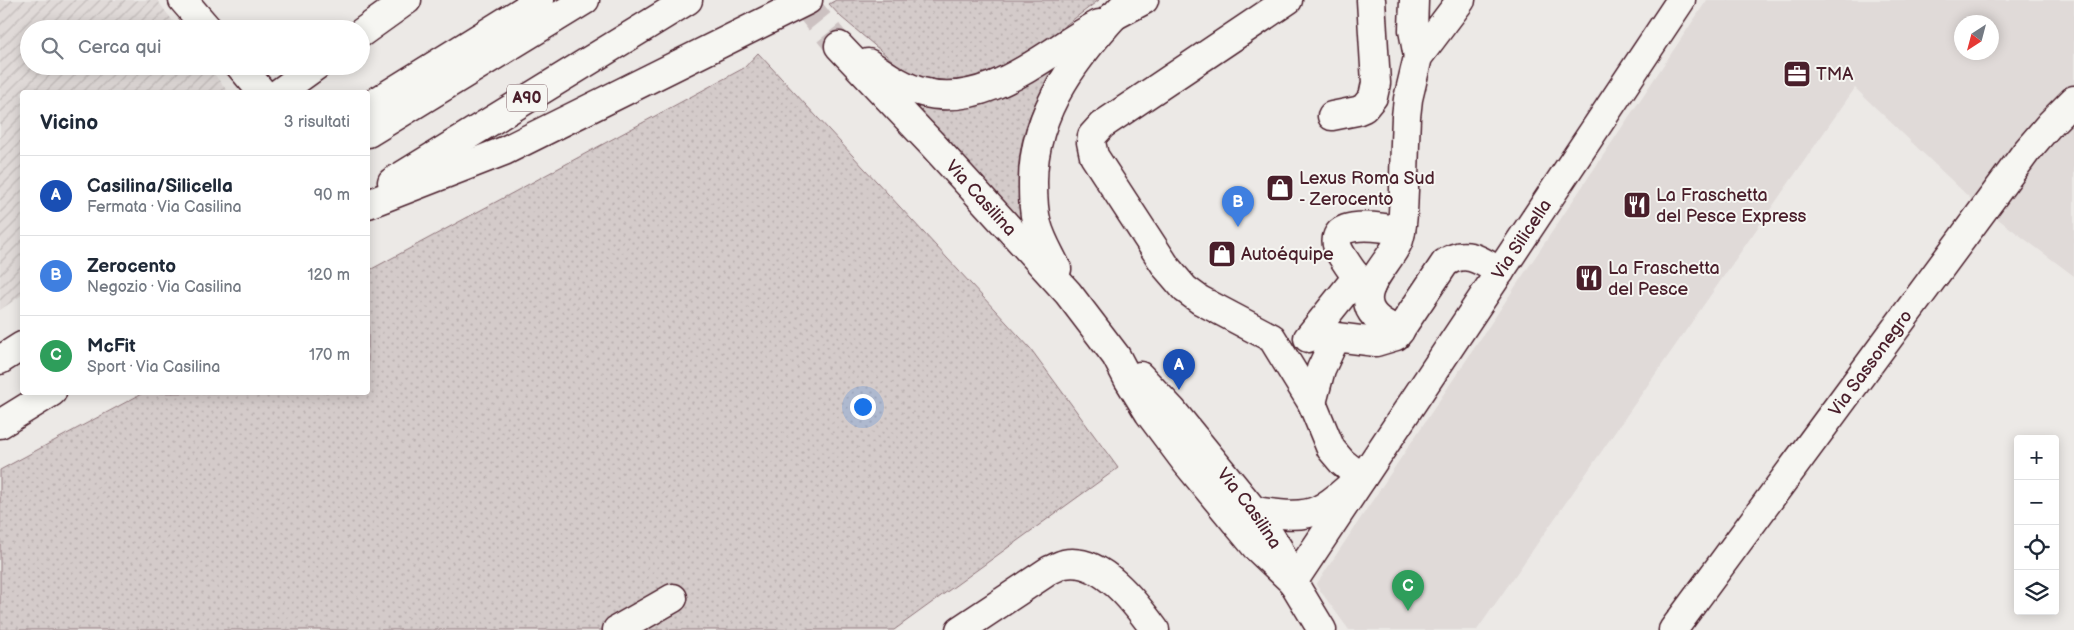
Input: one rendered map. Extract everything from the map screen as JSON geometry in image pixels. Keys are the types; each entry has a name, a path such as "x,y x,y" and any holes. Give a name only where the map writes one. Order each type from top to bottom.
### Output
{"main road":[{"path":"183,0 200,20"},
{"path":"370,27 407,0"},
{"path":"370,106 540,0"},
{"path":"370,132 585,0"},
{"name":"A90","path":"370,196 688,0"},
{"path":"370,203 504,151 808,0"},
{"path":"1068,293 1045,245 1037,223 1033,199 1034,159 1043,122 1057,90 1072,66 1120,8 1144,0"},
{"path":"1288,0 1102,125 1092,136 1091,142 1094,156 1167,268 1178,282 1193,295 1272,338 1336,338 1376,342 1390,338 1400,331 1445,263 1452,258 1460,255 1475,258 1500,272"},
{"path":"1332,116 1364,108 1373,97 1376,83 1371,0"},
{"path":"1414,0 1413,30 1418,57"},
{"path":"1308,338 1393,251 1401,231 1406,117 1408,99 1418,57 1461,0"},
{"name":"Via Silicella","path":"1293,582 1680,0"},
{"name":"Via Casilina","path":"1120,8 1008,79 982,89 958,94 937,95 914,89 839,46 1068,293 1116,356 1149,413 1185,461 1256,547 1293,582"},
{"path":"248,75 260,90"},
{"path":"283,90 304,75"},
{"name":"Via Sassonegro","path":"1673,630 2026,152 2074,100"},
{"path":"1400,331 1390,327 1374,315 1368,302 1363,282 1337,250 1336,238 1338,233 1345,230 1373,226 1401,231"},
{"path":"1272,338 1312,403 1327,440 1337,457 1362,478"},
{"path":"1312,403 1321,369 1336,338"},
{"path":"0,360 20,347"},
{"name":"Via Casilina","path":"1116,356 1158,394 1254,511 1278,548 1293,582 1322,630"},
{"path":"0,424 47,395"},
{"name":"Via Silicella","path":"1254,511 1289,514 1311,513 1326,506 1362,478"},
{"path":"960,630 1050,570 1063,564 1074,563 1085,565 1109,578 1133,601 1155,630"},
{"path":"616,630 673,598"}],"shaded area":[{"path":"0,0 157,0 172,20 20,20 20,75 215,75 226,90 20,90 20,296 0,310"},
{"path":"836,0 1099,0 1002,73 963,85 913,78 841,17 829,4"},
{"path":"1707,0 2074,0 2074,276 1970,198 1855,88 1477,630 1349,630 1316,585"},
{"path":"758,53 1030,348 1118,468 894,630 0,630 0,470 139,395 370,395 370,270 744,68"},
{"path":"1054,67 1033,109 1021,148 1019,187 1026,234 908,98"}],"tunnel":[{"path":"802,0 839,46"}],"place":[{"name":"TMA","path":"1797,74"},
{"name":"Lexus Roma Sud - Zerocento","path":"1280,188"},
{"name":"La Fraschetta del Pesce Express","path":"1637,205"},
{"name":"Zerocento","path":"1238,227"},
{"name":"Autoéquipe","path":"1222,254"},
{"name":"La Fraschetta del Pesce","path":"1589,278"},
{"name":"Casilina/Silicella","path":"1179,390"},
{"name":"McFit","path":"1408,611"}]}
